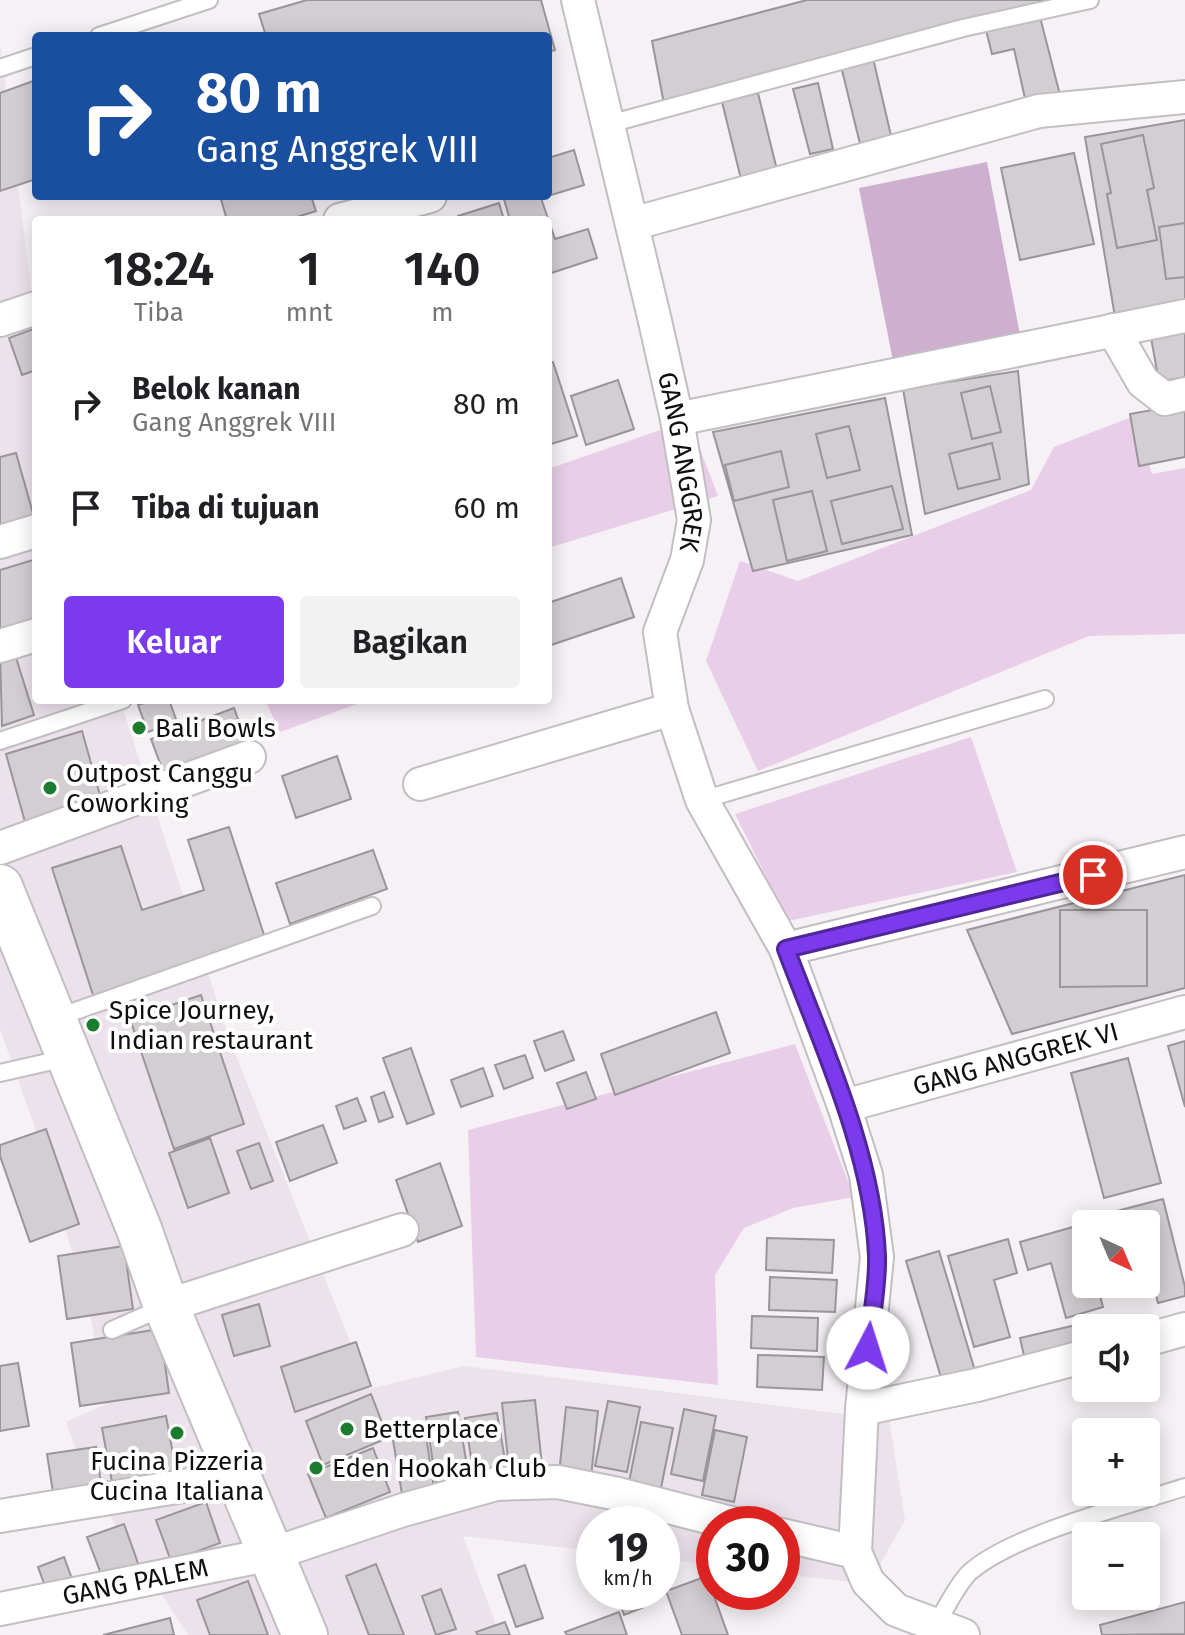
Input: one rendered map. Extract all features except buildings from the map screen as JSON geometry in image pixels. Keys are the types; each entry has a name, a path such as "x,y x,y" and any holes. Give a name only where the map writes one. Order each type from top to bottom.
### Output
{"street":[{"name":"GANG ANGGREK","path":"578,0 677,419 694,520 687,560 660,632 672,709 702,800 786,949 866,1175 877,1257 862,1409 855,1552"},
{"path":"632,224 1039,111 1185,97"},
{"path":"355,216 415,200"},
{"path":"0,320 32,309"},
{"path":"677,419 1185,316"},
{"path":"1113,330 1143,382 1165,399 1185,394"},
{"path":"0,542 32,532"},
{"path":"0,646 32,636"},
{"path":"420,784 672,709"},
{"path":"0,848 249,757"},
{"path":"786,949 1185,852"},
{"path":"0,887 139,1229 166,1306 305,1635"},
{"name":"GANG ANGGREK VI","path":"844,1106 1185,1012"},
{"path":"166,1306 402,1230"},
{"path":"1160,1336 1185,1329"},
{"path":"862,1409 977,1385 1072,1360"},
{"path":"0,1516 238,1477"},
{"name":"GANG PALEM","path":"0,1609 272,1554 403,1510 496,1484 558,1482 696,1514"},
{"path":"800,1539 855,1552 868,1582 896,1610 949,1630"}],"lane":[{"path":"111,32 209,0"},
{"path":"609,124 963,28 1090,0"},
{"path":"0,68 32,57"},
{"path":"702,800 1045,699"},
{"path":"0,741 111,704"},
{"path":"0,1073 60,1038 372,906"},
{"path":"112,1330 166,1306"},
{"path":"949,1630 968,1574 995,1556 1041,1534 1185,1487"}],"shaded area":[{"path":"0,46 32,295 32,704 121,704 229,1038 369,1389 464,1366 889,1420 905,1520 869,1584 800,1576 800,1506 696,1506 696,1563 680,1561 680,1506 576,1506 576,1549 463,1536 500,1635 188,1635 88,1483 66,1422 106,1404 89,1308 33,1122 0,1029"},
{"path":"987,162 1020,335 893,361 859,188"},
{"path":"1134,416 1152,474 1185,468 1185,634 1089,636 758,771 706,661 740,561 798,581 1031,490 1054,447"},
{"path":"689,420 718,496 552,547 552,468"},
{"path":"267,704 357,704 280,732"},
{"path":"971,737 1017,872 788,921 735,814"},
{"path":"795,1044 854,1197 793,1208 744,1228 715,1275 718,1385 476,1357 468,1130"}],"place":[{"name":"Bali Bowls","path":"139,728"},
{"name":"Outpost Canggu Coworking","path":"50,788"},
{"name":"Spice Journey, Indian restaurant","path":"93,1025"},
{"name":"Betterplace","path":"347,1429"},
{"name":"Fucina Pizzeria Cucina Italiana","path":"177,1433"},
{"name":"Eden Hookah Club","path":"316,1468"}],"route":[{"path":"868,1348 877,1257 866,1175 786,949 1093,875"}]}
